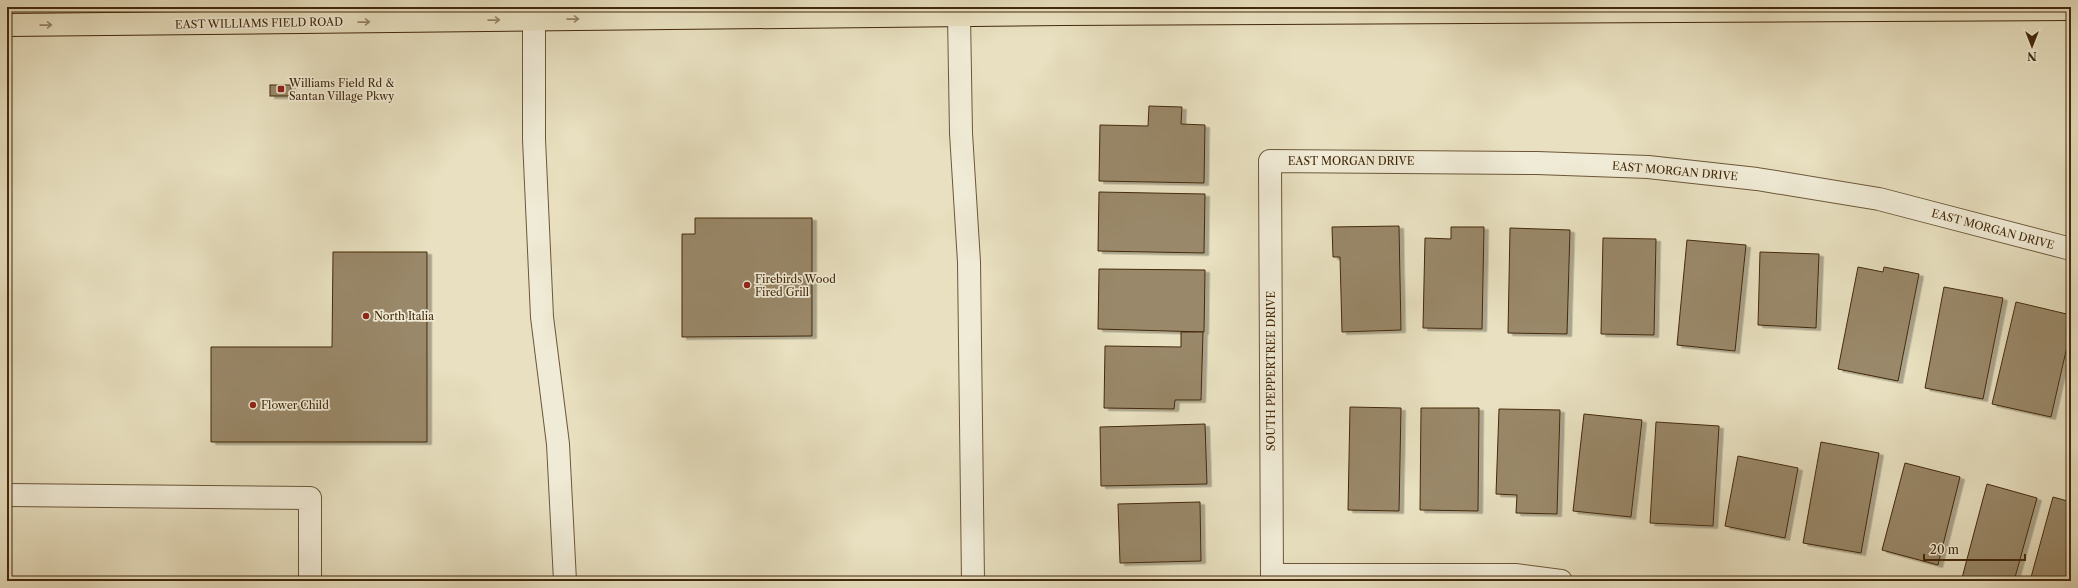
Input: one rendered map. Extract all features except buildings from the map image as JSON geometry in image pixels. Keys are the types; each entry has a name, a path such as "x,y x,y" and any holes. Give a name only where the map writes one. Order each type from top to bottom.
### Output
{"main road":[{"name":"EAST WILLIAMS FIELD ROAD","path":"7,25 534,20 958,11 2071,9"}],"street":[{"path":"958,11 961,134 968,262 973,581"},
{"path":"534,20 534,139 542,318 558,444 564,581"},
{"name":"EAST MORGAN DRIVE","path":"1270,160 1537,163 1624,166 1757,178 1880,199 2071,250"},
{"name":"SOUTH PEPPERTREE DRIVE","path":"1270,160 1272,578"},
{"path":"7,496 310,498 310,581"},
{"path":"1272,578 1515,575 1561,581"}],"place":[{"name":"Williams Field Rd & Santan Village Pkwy","path":"281,89"},
{"name":"Firebirds Wood Fired Grill","path":"747,285"},
{"name":"North Italia","path":"366,316"},
{"name":"Flower Child","path":"253,405"}]}
